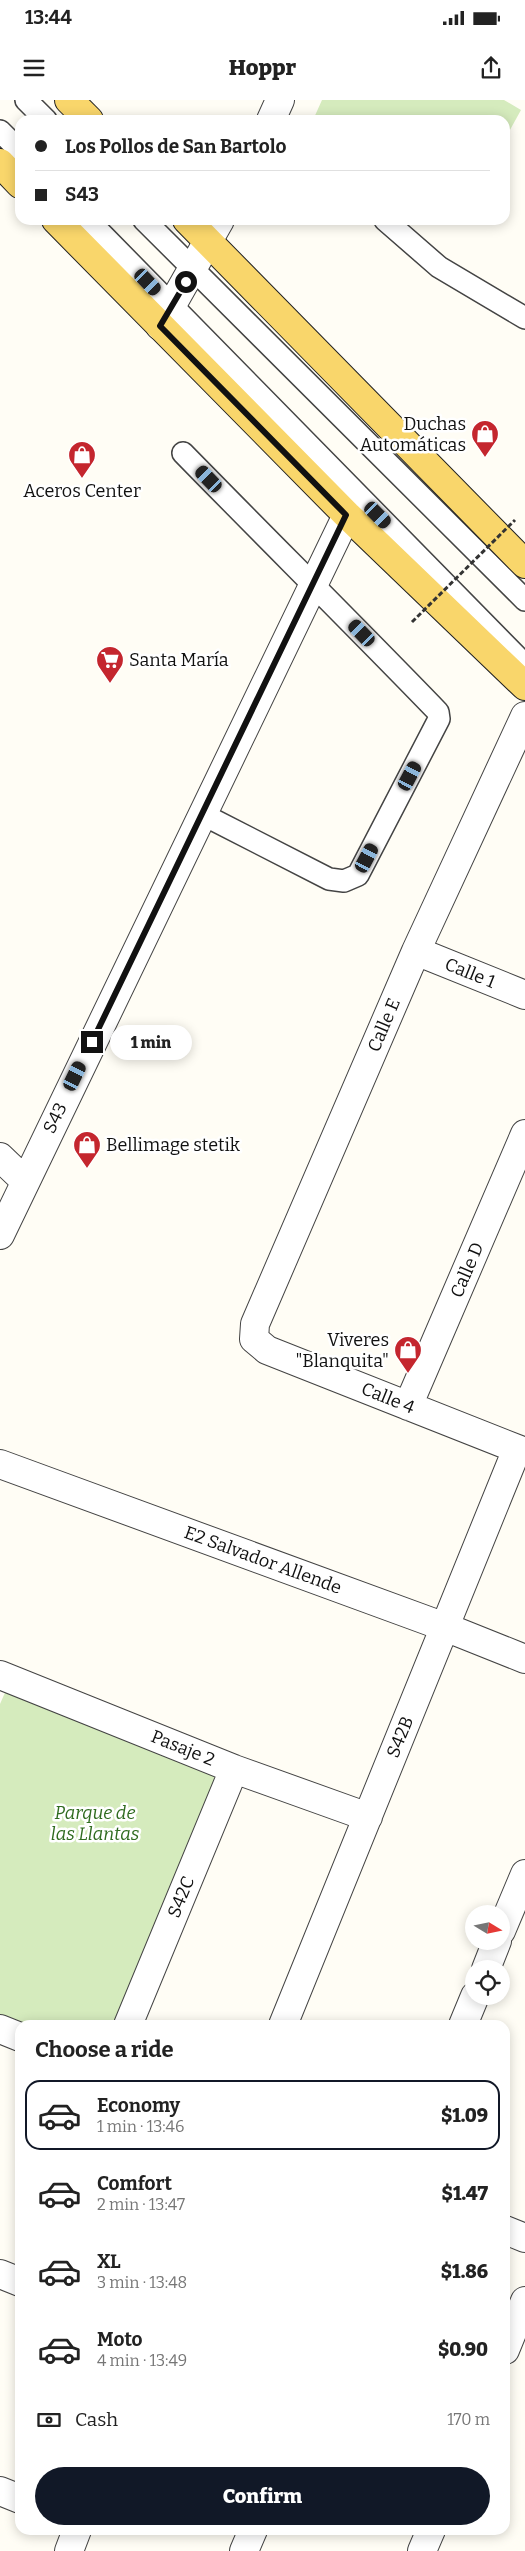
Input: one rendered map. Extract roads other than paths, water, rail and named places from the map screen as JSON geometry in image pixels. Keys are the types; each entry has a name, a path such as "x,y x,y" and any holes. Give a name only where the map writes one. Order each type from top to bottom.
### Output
{"main road":[{"path":"69,100 84,115"},
{"path":"0,163 15,179"},
{"path":"62,225 166,316 346,515 525,686"},
{"path":"199,225 214,231 525,564"}],"street":[{"path":"166,316 214,231"},
{"name":"S43","path":"0,1235 346,515"},
{"name":"Calle E","path":"254,1339 256,1324 416,951 525,716"},
{"name":"Calle 1","path":"416,951 525,996"},
{"name":"Calle D","path":"408,1406 525,1134"},
{"path":"0,1157 25,1182"},
{"name":"Calle 4","path":"254,1339 267,1350 521,1450"},
{"name":"S42B","path":"285,2020 445,1627 521,1450"},
{"name":"E2 Salvador Allende","path":"0,1464 445,1627 525,1659"},
{"name":"Pasaje 2","path":"0,1675 234,1769 368,1817"},
{"name":"S42C","path":"130,2020 234,1769"},
{"path":"510,1910 525,1874"},
{"path":"465,2020 471,2005"},
{"path":"0,2029 15,2035"},
{"path":"510,2232 525,2238"},
{"path":"0,2274 15,2280"},
{"path":"510,2338 525,2301"},
{"path":"0,2491 15,2497"},
{"path":"69,2551 75,2535"},
{"path":"244,2551 251,2535"},
{"path":"422,2551 429,2535"}],"lane":[{"path":"26,100 41,115"},
{"path":"0,131 15,146"},
{"path":"92,225 166,316 525,666"},
{"path":"149,225 525,600"},
{"path":"391,225 440,267 525,318"},
{"path":"183,453 312,585 336,606 438,712 439,719 358,875 344,881 328,879 202,814"}],"place":[{"name":"Duchas Automáticas","path":"485,458"},
{"name":"Aceros Center","path":"82,479"},
{"name":"Santa María","path":"110,684"},
{"name":"Bellimage stetik","path":"87,1169"},
{"name":"Viveres \"Blanquita\"","path":"408,1374"}],"park label":[{"name":"Parque de las Llantas","path":"95,1824"}]}
